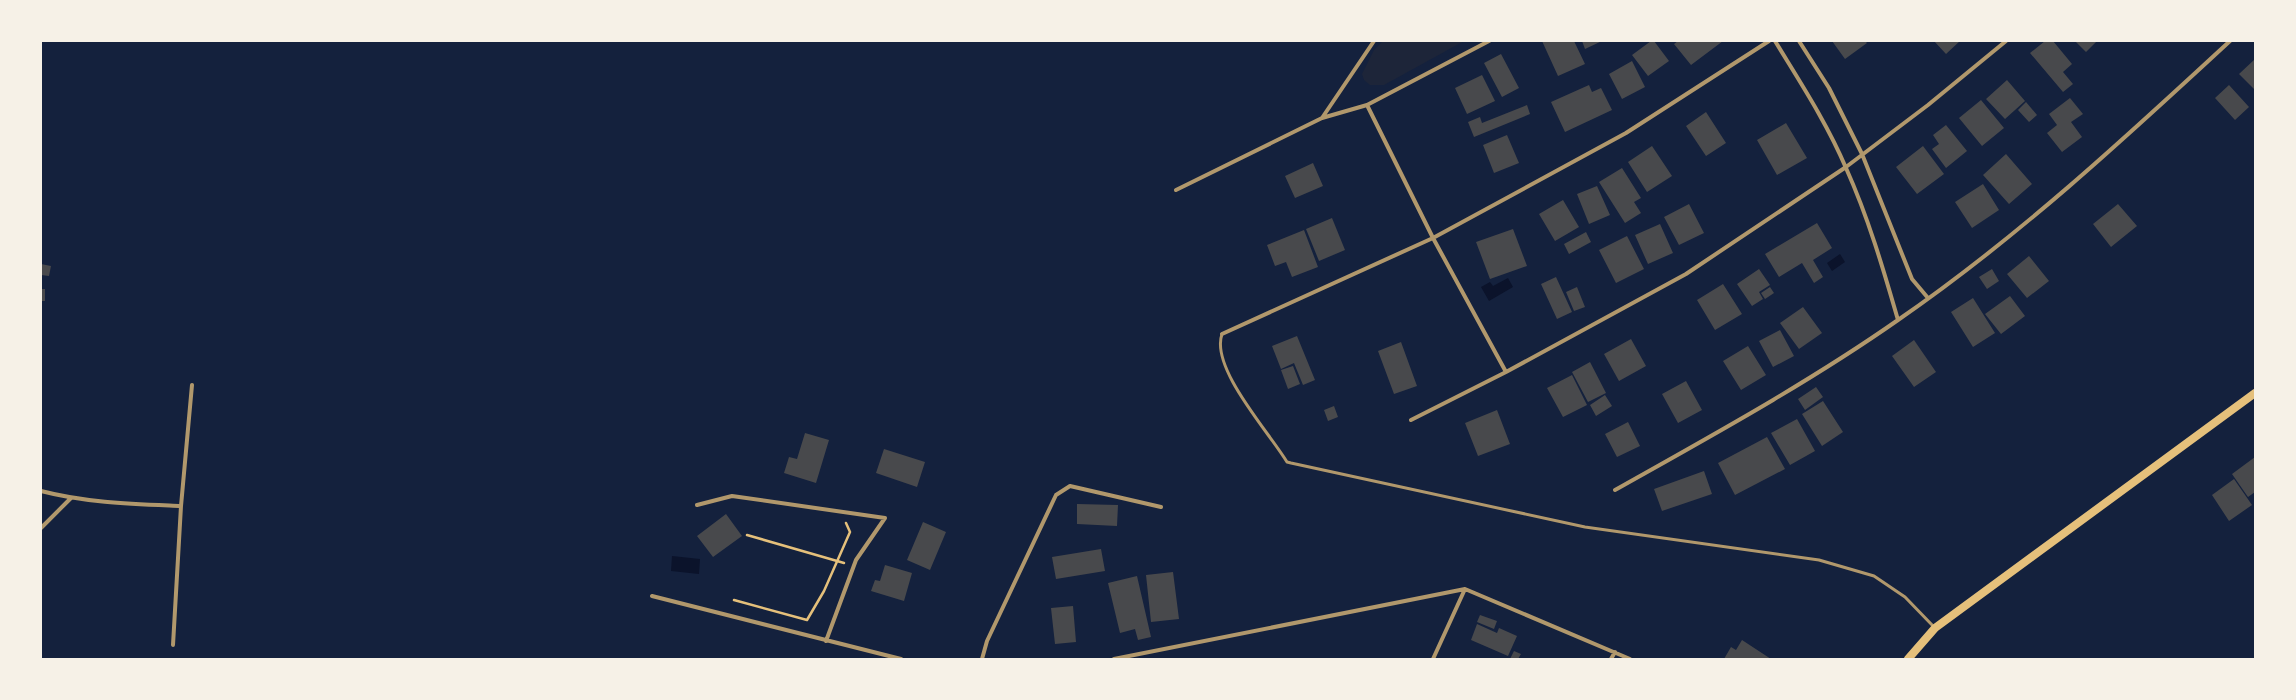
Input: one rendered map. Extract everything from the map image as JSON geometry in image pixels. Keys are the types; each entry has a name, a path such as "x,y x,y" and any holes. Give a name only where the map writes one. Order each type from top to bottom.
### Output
{"main road":[{"path":"1908,659 1935,628 2255,393"}],"street":[{"path":"1322,118 1374,41"},
{"path":"1176,190 1322,118 1367,105 1489,41"},
{"path":"1222,334 1433,238 1626,134 1769,41"},
{"path":"1775,41 1811,98 1846,167 1876,245 1898,320"},
{"path":"1799,41 1829,88 1862,154 1912,279 1928,298"},
{"path":"1412,420 1506,372 1686,274 1846,167 1928,105 2006,41"},
{"path":"1615,490 1809,377 1898,320 1993,248 2109,152 2230,41"},
{"path":"1367,105 1433,238 1506,372"},
{"path":"173,645 192,385"},
{"path":"982,659 987,641 1056,495 1070,486 1161,507"},
{"path":"41,490 71,498 122,504 182,506"},
{"path":"697,505 732,496 885,518 854,565 826,641"},
{"path":"41,528 71,498"},
{"path":"1433,659 1465,589"},
{"path":"1114,659 1465,589 1630,659"},
{"path":"652,596 901,659"},
{"path":"1611,659 1615,652"}],"lane":[{"path":"1222,334 1220,345 1223,363 1234,386 1287,462 1585,527 1819,560 1874,576 1905,597 1935,628"}],"path":[{"path":"734,600 807,620 824,591 836,560 850,532 846,522 841,520"},
{"path":"747,535 854,565"}],"shaded area":[{"path":"1383,41 1464,41 1384,85 1370,85 1364,80 1362,74 1374,50"},
{"path":"1840,254 1845,262 1832,271 1827,263"},
{"path":"1508,278 1513,287 1489,301 1481,287 1490,282 1493,286"},
{"path":"672,556 700,559 699,574 671,571"}],"building":[{"path":"1542,41 1574,41 1585,64 1558,76"},
{"path":"1582,41 1602,41 1585,49"},
{"path":"1651,41 1654,41 1669,61 1648,76 1632,55"},
{"path":"1678,41 1723,41 1691,65 1674,44"},
{"path":"1832,41 1865,41 1867,43 1845,59"},
{"path":"1934,41 1960,41 1946,54"},
{"path":"2045,41 2053,41 2072,64 2063,72 2073,84 2063,92 2030,53"},
{"path":"2075,41 2097,41 2086,52"},
{"path":"1501,54 1519,88 1502,97 1484,63"},
{"path":"2255,59 2255,90 2239,74"},
{"path":"1632,61 1645,87 1622,99 1609,74"},
{"path":"1482,75 1495,101 1467,114 1455,88"},
{"path":"2007,80 2025,101 2005,119 1986,99"},
{"path":"1589,85 1592,92 1601,88 1612,110 1565,132 1551,102"},
{"path":"2229,85 2249,107 2235,120 2215,98"},
{"path":"2070,98 2083,114 2071,122 2082,137 2062,152 2047,133 2057,125 2049,114"},
{"path":"1981,100 2004,128 1982,146 1959,118"},
{"path":"2026,102 2037,115 2029,122 2018,110"},
{"path":"1527,105 1530,114 1474,137 1468,122 1480,117 1482,123"},
{"path":"1706,112 1726,143 1706,156 1686,126"},
{"path":"1786,123 1807,158 1777,175 1757,140"},
{"path":"1946,125 1967,151 1946,168 1932,149 1939,144 1933,135"},
{"path":"1507,135 1519,163 1494,173 1483,145"},
{"path":"1652,146 1672,176 1647,192 1628,162"},
{"path":"1923,146 1944,174 1917,194 1896,167"},
{"path":"2006,154 2032,184 2009,204 1983,175"},
{"path":"1313,163 1323,186 1295,198 1285,176"},
{"path":"1622,168 1641,198 1634,202 1641,213 1625,223 1599,182"},
{"path":"1983,184 1999,210 1972,228 1955,202"},
{"path":"1597,186 1610,215 1589,224 1577,194"},
{"path":"1563,200 1579,227 1555,241 1539,214"},
{"path":"1689,204 1704,233 1679,245 1664,217"},
{"path":"2118,204 2137,226 2111,247 2093,224"},
{"path":"1332,218 1345,250 1319,261 1306,229"},
{"path":"1817,223 1832,248 1813,260 1823,277 1814,283 1802,263 1779,277 1765,254"},
{"path":"1660,224 1673,253 1648,264 1635,235"},
{"path":"1513,229 1527,266 1490,279 1476,242"},
{"path":"1304,230 1318,267 1292,277 1286,262 1275,266 1267,245"},
{"path":"1586,232 1591,242 1569,254 1564,244"},
{"path":"1627,236 1644,269 1616,283 1599,250"},
{"path":"2029,256 2049,281 2027,298 2007,274"},
{"path":"41,264 51,266 49,276 41,275"},
{"path":"1759,269 1770,285 1759,292 1763,299 1752,306 1737,284"},
{"path":"1992,269 1999,281 1987,289 1979,277"},
{"path":"1556,277 1572,312 1557,319 1541,284"},
{"path":"1723,284 1742,314 1715,330 1697,300"},
{"path":"1577,287 1585,307 1574,311 1566,292"},
{"path":"1770,287 1774,293 1765,299 1761,293"},
{"path":"41,289 45,289 45,301 41,301"},
{"path":"2010,296 2025,316 2001,334 1985,314"},
{"path":"1973,298 1995,333 1973,347 1951,312"},
{"path":"1803,307 1822,333 1799,349 1780,323"},
{"path":"1780,330 1794,356 1773,367 1759,341"},
{"path":"1297,336 1315,380 1303,385 1294,363 1281,369 1272,346"},
{"path":"1631,339 1646,366 1619,381 1604,354"},
{"path":"1914,340 1936,372 1914,387 1892,356"},
{"path":"1401,342 1417,386 1394,394 1378,351"},
{"path":"1748,346 1766,375 1741,390 1723,361"},
{"path":"1590,362 1606,393 1588,402 1572,372"},
{"path":"1293,366 1300,384 1288,389 1281,370"},
{"path":"1572,375 1587,405 1563,417 1547,388"},
{"path":"1686,381 1702,410 1678,423 1662,394"},
{"path":"1816,387 1823,397 1805,410 1798,399"},
{"path":"1605,395 1612,406 1596,416 1590,405"},
{"path":"1823,401 1843,432 1822,446 1802,414"},
{"path":"1334,406 1338,417 1328,421 1324,410"},
{"path":"1497,410 1510,444 1478,456 1465,423"},
{"path":"1797,419 1815,451 1790,465 1771,433"},
{"path":"1628,422 1640,446 1617,457 1605,434"},
{"path":"805,433 829,440 816,483 784,473 789,457 797,459"},
{"path":"1767,437 1785,469 1735,495 1718,463"},
{"path":"884,449 925,462 917,487 876,473"},
{"path":"2255,457 2255,492 2248,497 2232,474"},
{"path":"1704,471 1712,494 1662,511 1654,489"},
{"path":"2234,479 2252,505 2229,521 2212,495"},
{"path":"1077,504 1118,505 1117,526 1077,524"},
{"path":"726,514 742,536 713,557 697,536"},
{"path":"923,522 946,532 930,570 907,560"},
{"path":"1101,549 1105,571 1056,579 1052,557"},
{"path":"885,565 912,573 904,601 871,591 875,580 880,581"},
{"path":"1173,572 1179,619 1151,622 1146,575"},
{"path":"1137,576 1151,637 1138,640 1135,629 1120,633 1108,583"},
{"path":"1073,606 1076,642 1055,644 1051,608"},
{"path":"1480,615 1497,621 1494,629 1477,622"},
{"path":"1477,624 1497,633 1499,628 1517,636 1508,656 1471,640"},
{"path":"1742,640 1771,659 1724,659 1731,647 1736,650"},
{"path":"1514,651 1521,654 1518,659 1510,659"}]}
